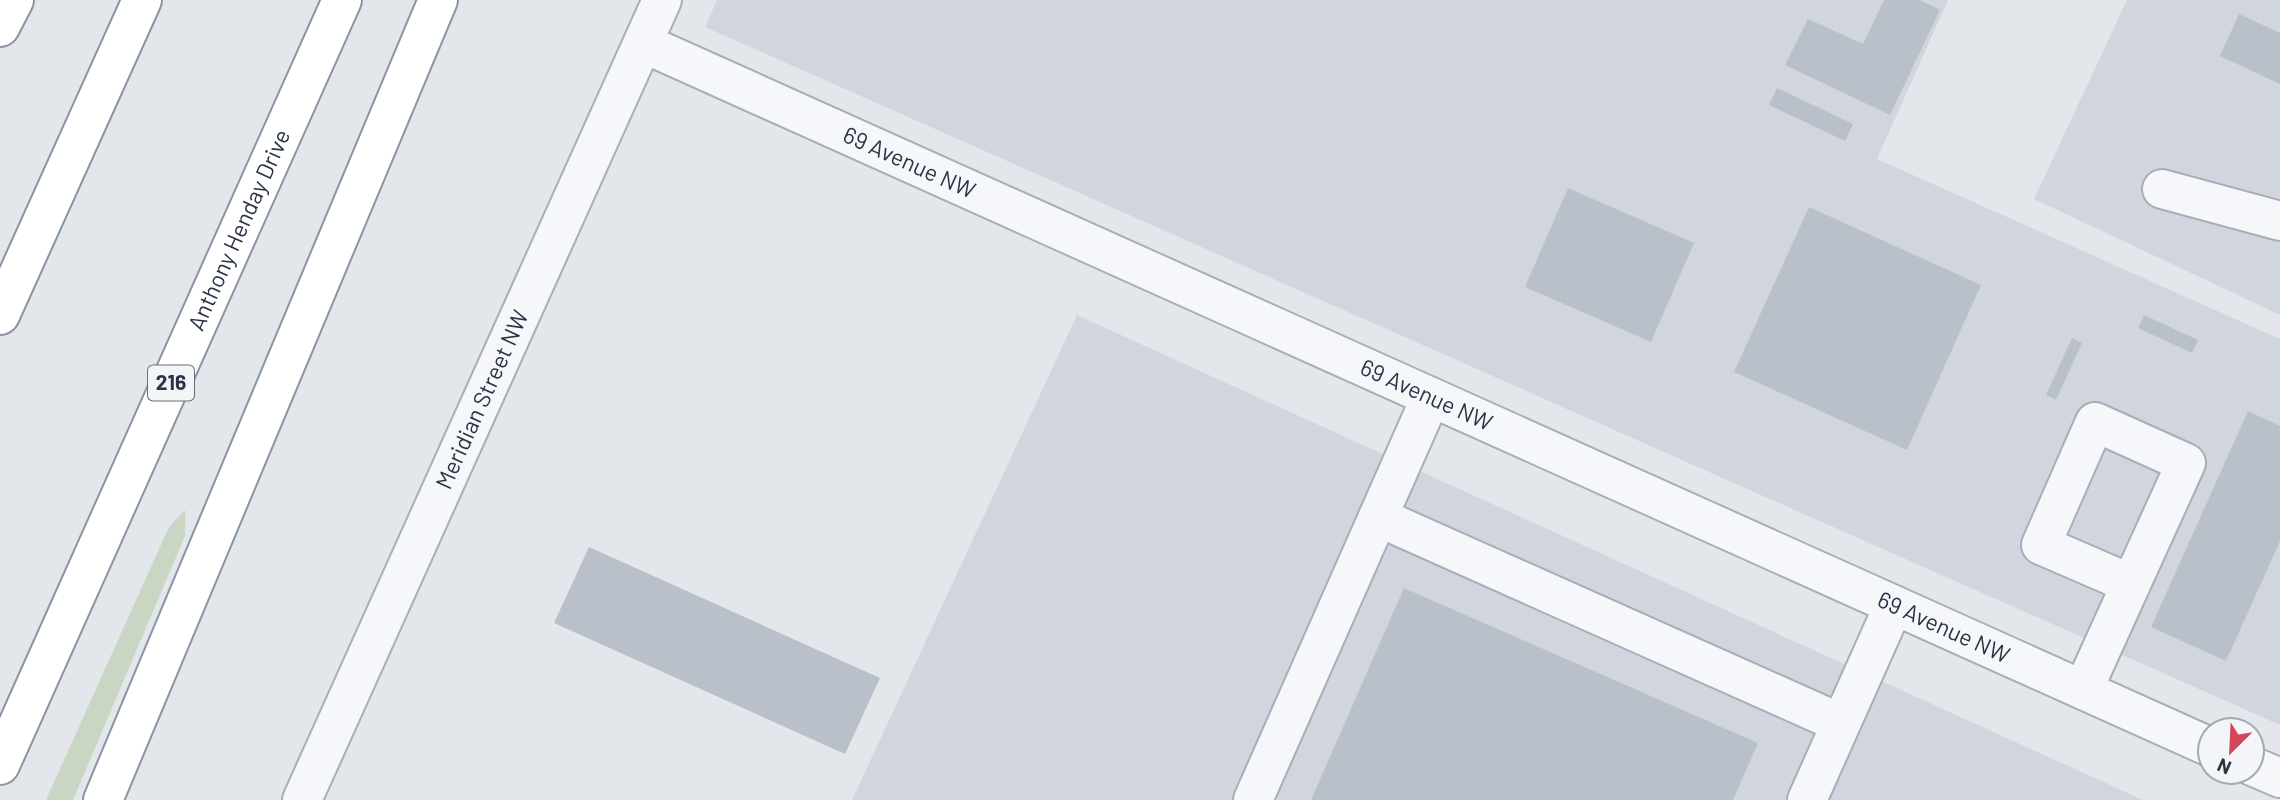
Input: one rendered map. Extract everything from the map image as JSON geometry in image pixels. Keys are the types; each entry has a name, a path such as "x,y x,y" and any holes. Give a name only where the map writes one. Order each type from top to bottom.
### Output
{"highway":[{"path":"0,27 14,0"},
{"path":"0,315 142,0"},
{"name":"Anthony Henday Drive","path":"0,765 342,0"},
{"path":"103,800 438,0"}],"street":[{"name":"Meridian Street NW","path":"302,800 662,0"},
{"name":"69 Avenue NW","path":"643,43 2196,741"},
{"path":"2162,189 2280,221"},
{"path":"1253,800 1430,397"},
{"path":"1378,517 1840,723"},
{"path":"2083,690 2131,584"},
{"path":"1807,800 1894,605"}],"shaded area":[{"path":"717,0 1948,0 1877,159 2280,339 2280,725 2266,719 2266,716 2260,716 705,27"},
{"path":"2127,0 2280,0 2280,315 2034,199"},
{"path":"1077,315 2143,800 852,800"}],"green space":[{"path":"185,510 185,536 73,800 46,800 169,527"}],"building":[{"path":"1884,0 1920,0 1940,10 1890,115 1785,65 1808,19 1863,44"},
{"path":"2239,14 2280,33 2280,84 2220,56"},
{"path":"1777,88 1853,124 1845,141 1769,105"},
{"path":"1568,188 1694,243 1651,342 1525,287"},
{"path":"1809,207 1981,285 1907,450 1734,372"},
{"path":"2144,315 2198,340 2192,353 2138,328"},
{"path":"2072,338 2082,343 2056,400 2046,395"},
{"path":"2248,411 2280,426 2280,541 2226,661 2151,627"},
{"path":"589,547 880,678 845,754 554,623"},
{"path":"1404,588 1758,743 1733,800 1311,800"}]}
